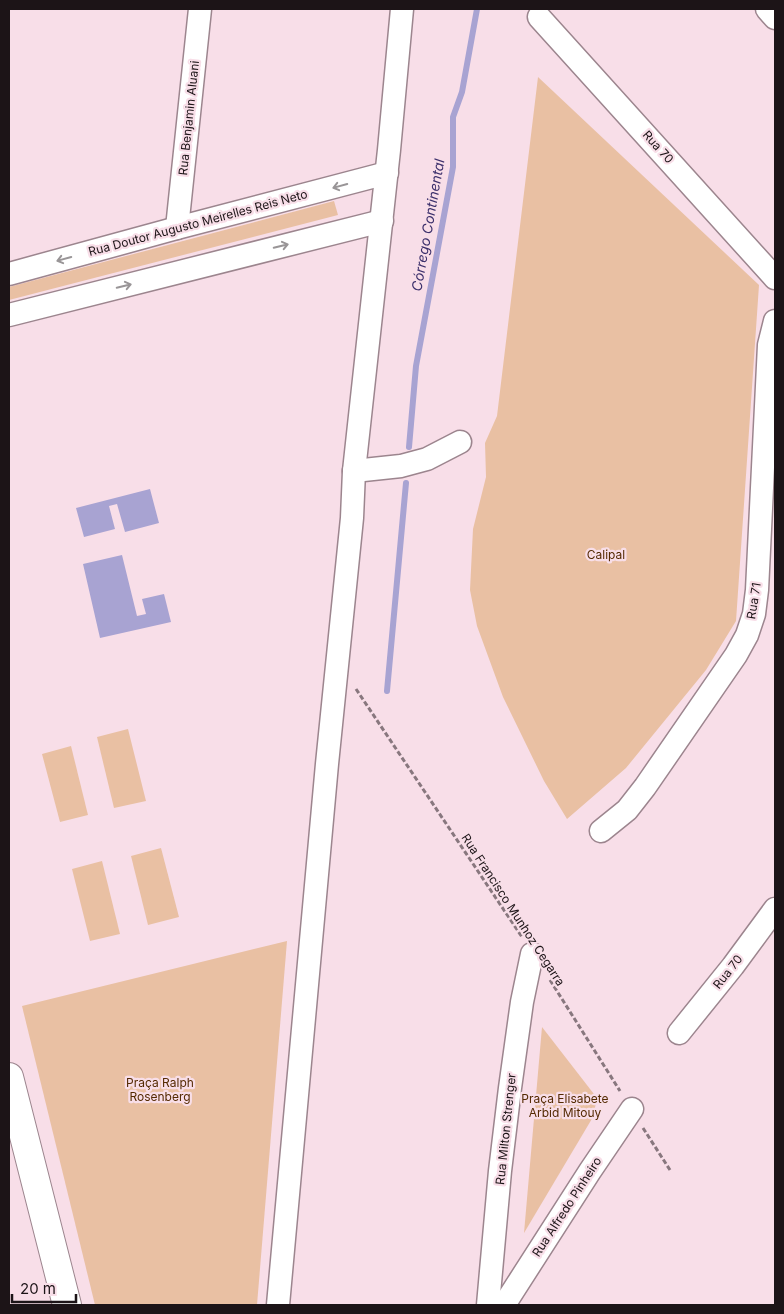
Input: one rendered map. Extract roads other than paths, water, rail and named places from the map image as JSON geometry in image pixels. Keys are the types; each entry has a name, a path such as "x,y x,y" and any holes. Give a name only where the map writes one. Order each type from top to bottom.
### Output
{"street":[{"name":"Rua Benjamin Aluani","path":"177,228 200,9"},
{"path":"278,1305 327,764 352,518 354,471 387,173 402,9"},
{"path":"767,9 775,18"},
{"name":"Rua 70","path":"539,17 775,278"},
{"name":"Rua Doutor Augusto Meirelles Reis Neto","path":"10,270 387,173"},
{"path":"9,315 382,221"},
{"name":"Rua 71","path":"601,831 626,810 645,788 736,655 747,635 754,614 757,590 769,345 775,321"},
{"path":"354,471 402,466 427,459 460,442"},
{"name":"Rua 70","path":"679,1033 733,966 775,909"},
{"name":"Rua Milton Strenger","path":"488,1305 510,1088 522,1002 532,954"},
{"path":"9,1076 67,1305"},
{"name":"Rua Alfredo Pinheiro","path":"504,1305 632,1109"}],"waterway":[{"name":"Córrego Continental","path":"409,447 416,366 453,167 453,117 462,92 477,9"},
{"name":"Córrego Continental","path":"387,691 406,483"}],"park label":[{"name":"Calipal","path":"606,555"},
{"name":"Praça Ralph Rosenberg","path":"160,1090"},
{"name":"Praça Elisabete Arbid Mitouy","path":"565,1106"}]}
